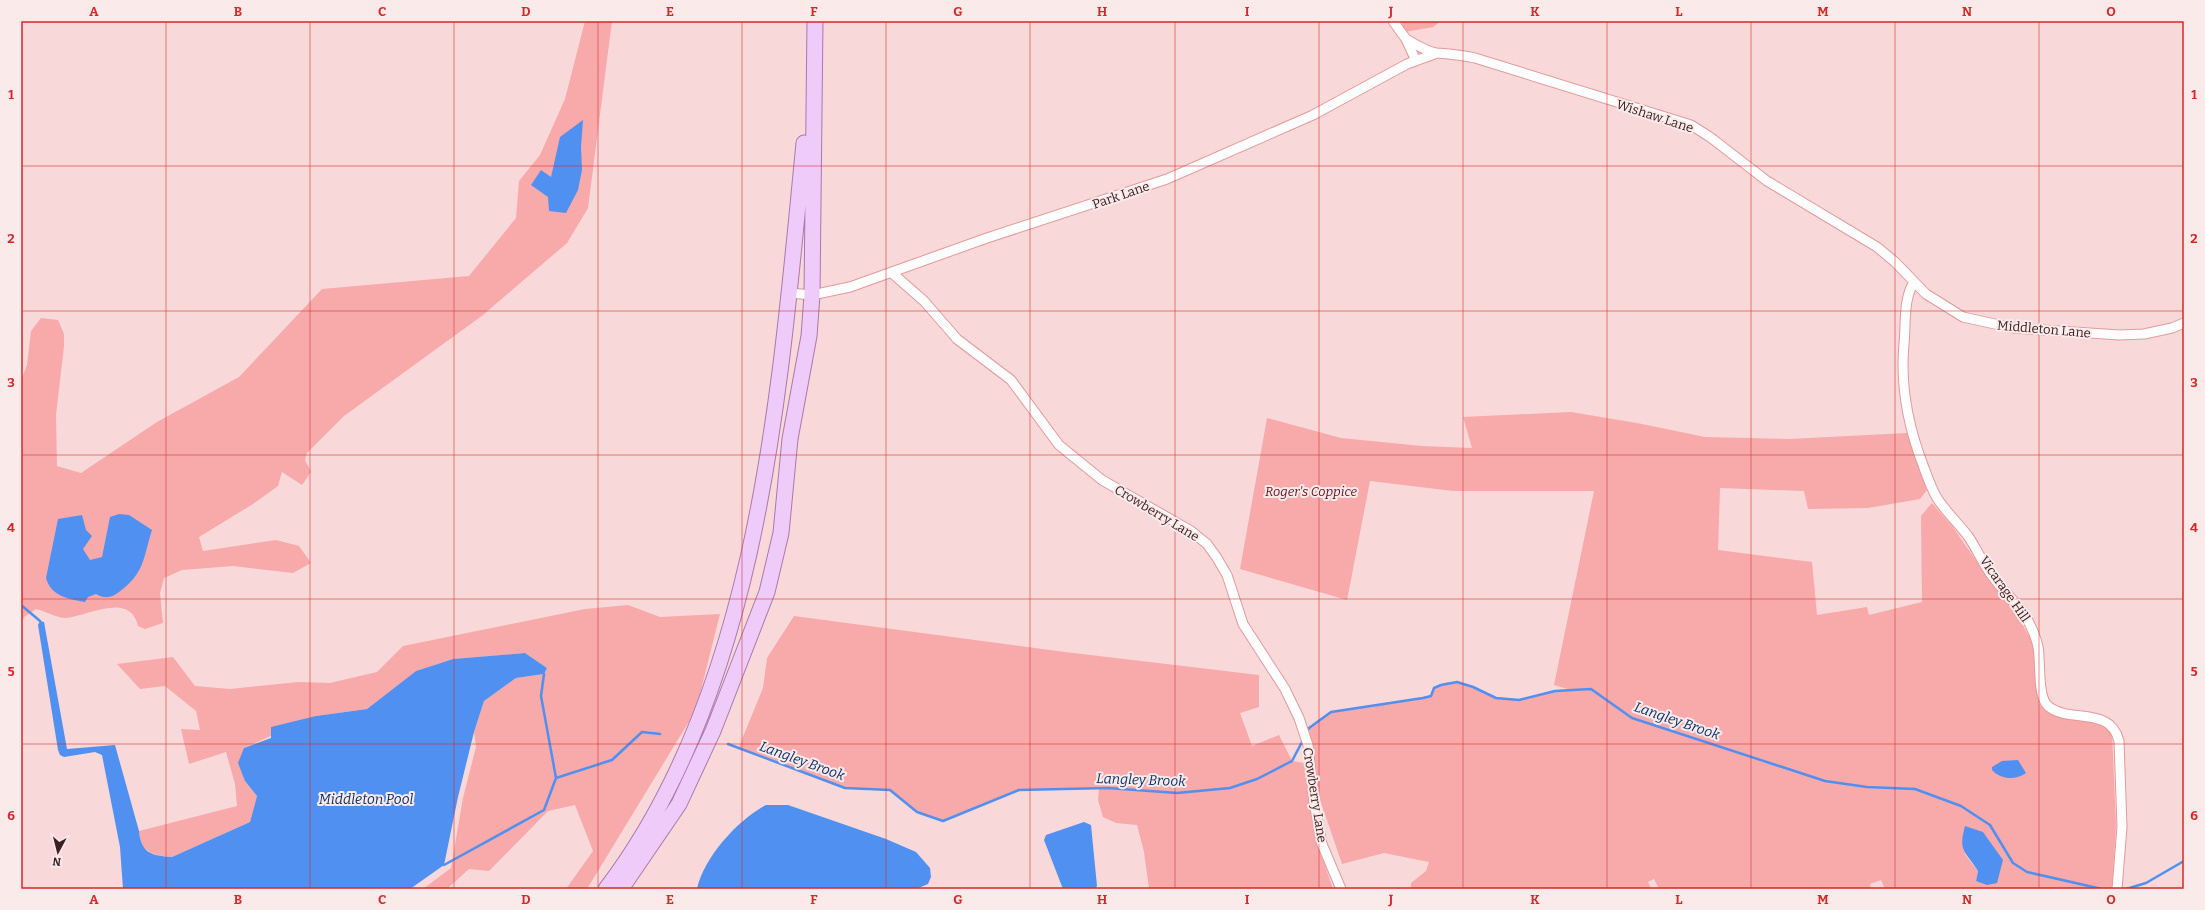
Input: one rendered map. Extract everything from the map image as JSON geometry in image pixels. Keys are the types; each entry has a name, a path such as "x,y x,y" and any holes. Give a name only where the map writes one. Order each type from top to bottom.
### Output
{"main road":[{"path":"621,889 679,804 713,731 767,592 781,533 790,439 809,336 812,295 815,21"},
{"path":"606,889 642,835 664,798 685,755 702,713 731,625 764,477 782,364 814,44"}],"street":[{"name":"Wishaw Lane","path":"1393,21 1406,39 1416,61"},
{"name":"Wishaw Lane","path":"1406,39 1437,53 1444,52 1475,58 1691,125 1710,137 1767,181 1876,247 1895,262 1914,282"},
{"name":"Park Lane","path":"790,294 812,295 850,287 987,238 1167,179 1312,115 1416,61 1437,53"},
{"name":"Crowberry Lane","path":"892,273 924,301 956,339 1011,380 1059,445 1102,480 1191,531 1207,544 1227,575 1243,624 1285,689 1299,718 1308,746 1314,802 1322,844 1341,889"},
{"name":"Middleton Lane","path":"1914,282 1939,304 1963,317 2013,328 2120,335 2144,334 2172,328 2184,323"},
{"name":"Vicarage Hill","path":"1914,282 1908,296 1902,361 1904,398 1913,440 1937,498 1968,536 1992,577 2026,617 2036,637 2041,684 2048,706 2061,711 2100,720 2112,725 2117,732 2119,741 2122,828 2117,889"}],"green space":[{"path":"585,21 612,21 588,208 567,243 483,315 344,416 307,453 305,460 311,472 302,485 282,472 278,486 253,504 199,537 203,551 276,540 299,546 311,563 293,573 233,566 182,570 164,578 160,593 163,623 145,629 138,626 134,616 126,610 118,608 96,610 66,618 36,609 24,617 21,625 21,380 27,365 31,331 41,318 58,320 64,334 56,415 57,466 81,473 157,422 239,377 322,289 469,276 516,218 519,181 540,155 565,99"},
{"path":"1401,21 1441,21 1433,27 1405,32"},
{"name":"Roger's Coppice","path":"1571,412 1637,423 1705,437 1789,439 1907,433 1927,490 1920,499 1868,508 1808,509 1804,491 1720,488 1718,550 1812,562 1817,615 1867,607 1869,615 1922,602 1921,516 1932,503 1952,526 1984,572 2009,601 2033,643 2039,704 2049,712 2108,727 2112,733 2116,826 2112,889 1885,889 1881,880 1870,884 1871,889 1659,889 1654,879 1648,882 1651,889 1411,889 1411,883 1426,871 1429,862 1384,853 1342,864 1319,797 1309,728 1331,712 1431,696 1436,688 1444,683 1452,682 1461,684 1496,698 1517,700 1530,698 1553,691 1571,690 1554,685 1594,491 1453,491 1370,481 1347,600 1240,569 1267,418 1341,438 1422,446 1472,448 1463,417","holes":["1963,852 1997,883 1976,881 1978,871"]},
{"path":"628,605 660,617 720,614 696,710 587,889 566,889 593,851 575,805 548,811 489,871 469,869 447,889 423,889 451,868 463,798 476,747 474,732 484,701 516,678 544,674 547,668 525,653 453,659 416,671 367,709 316,716 244,748 245,781 257,796 250,822 172,857 153,854 149,852 142,844 139,831 237,806 235,784 226,752 189,764 181,729 200,730 196,711 165,686 140,689 117,664 173,657 195,686 230,689 298,682 330,683 377,672 403,646 585,609"},
{"path":"794,616 1065,652 1259,675 1259,707 1240,713 1252,746 1279,735 1292,761 1304,763 1317,842 1333,889 1149,889 1144,852 1137,825 1116,823 1103,817 1098,800 1099,788 1019,790 943,821 917,812 890,790 845,788 738,749 763,688 767,658"}],"water":[{"path":"583,120 581,147 582,170 578,190 566,213 549,211 548,197 531,185 541,170 551,177 560,137"},
{"path":"119,514 129,515 152,530 142,564 134,578 128,585 113,596 102,597 96,594 88,597 85,602 72,600 56,593 48,584 46,578 58,519 82,515 86,530 92,536 83,549 90,560 102,557 110,517"},
{"name":"Middleton Pool","path":"40,621 44,622 67,749 115,745 142,844 149,852 159,856 172,857 250,822 257,796 245,781 238,763 244,748 271,738 271,727 316,716 367,709 416,671 453,659 525,653 547,668 544,674 516,678 484,701 474,732 458,797 444,865 410,889 123,889 120,847 102,755 95,752 64,757 60,755 58,750 38,625"},
{"path":"2018,760 2026,773 2022,776 2013,778 2003,777 1992,770 1992,767 2002,761"},
{"path":"766,805 788,805 886,839 916,852 930,868 931,877 928,884 916,889 697,889 707,864 724,841 744,820"},
{"path":"1084,822 1091,825 1097,886 1095,889 1063,889 1044,840 1046,835"},
{"path":"1965,826 1983,832 2003,860 1997,883 1987,885 1976,881 1978,871 1966,854 1962,841"}],"waterway":[{"path":"21,605 40,621"},
{"name":"Langley Brook","path":"544,674 541,696 556,778 612,760 642,732 660,734"},
{"name":"Langley Brook","path":"1307,732 1309,728 1331,712 1423,698 1431,696 1434,688 1457,682 1473,687 1496,698 1519,700 1555,691 1591,689 1632,718 1825,781 1867,787 1915,789 1961,806 1990,825 2013,863 2027,872 2102,889"},
{"name":"Langley Brook","path":"728,744 845,788 890,790 917,812 943,821 1019,790 1108,788 1177,793 1230,788 1257,779 1292,761 1303,740"},
{"path":"444,865 544,810 556,778"},
{"name":"Langley Brook","path":"2126,889 2146,883 2184,861"}]}
